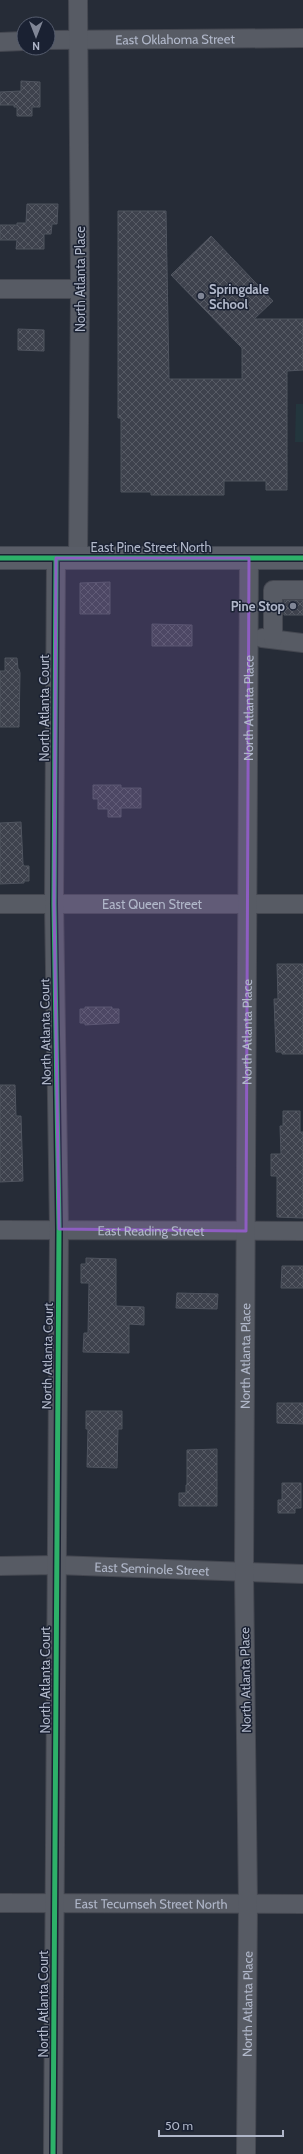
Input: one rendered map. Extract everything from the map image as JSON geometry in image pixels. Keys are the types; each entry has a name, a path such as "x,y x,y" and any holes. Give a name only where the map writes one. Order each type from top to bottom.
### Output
{"main road":[{"name":"East Pine Street North","path":"0,558 303,558"}],"street":[{"name":"North Atlanta Place","path":"78,0 80,289 78,558"},
{"name":"East Oklahoma Street","path":"56,39 79,38 303,38"},
{"path":"0,42 16,41"},
{"path":"0,289 80,289"},
{"name":"North Atlanta Court","path":"53,2154 59,1229 54,904 56,558"},
{"name":"North Atlanta Place","path":"246,2154 248,1904 244,1573 249,558"},
{"path":"273,639 273,590 303,590"},
{"path":"249,638 273,639 303,643"},
{"name":"East Queen Street","path":"0,904 303,904"},
{"name":"East Reading Street","path":"0,1230 303,1231"},
{"name":"East Seminole Street","path":"0,1566 56,1565 303,1574"},
{"name":"East Tecumseh Street North","path":"0,1902 303,1904"}],"highlighted area":[{"path":"56,558 249,558 246,1231 59,1229 54,904"}],"shaded area":[{"path":"296,404 303,404 303,442 295,442"}],"building":[{"path":"21,81 40,82 40,107 32,107 32,116 17,116 17,107 14,107 14,105 0,105 0,92 21,91"},
{"path":"27,204 58,204 57,224 52,224 51,234 44,234 44,249 16,249 17,240 0,240 0,225 17,225 17,223 26,223"},
{"path":"118,211 166,211 169,379 242,379 242,348 171,275 211,236 273,301 254,319 303,319 303,370 287,371 287,490 266,490 266,481 224,481 224,495 151,495 151,492 121,492 121,418 118,418"},
{"path":"18,329 44,330 44,351 18,350"},
{"path":"110,582 110,614 80,614 80,583"},
{"name":"Pine Stop","path":"284,600 303,600 303,615 284,615"},
{"path":"152,624 192,625 192,646 152,646"},
{"path":"5,658 17,658 20,673 19,727 0,727 0,671 5,671"},
{"path":"93,785 121,785 121,788 141,788 141,808 121,808 121,817 108,817 108,809 98,809 98,799 93,799"},
{"path":"21,822 23,864 24,866 29,866 29,881 24,881 24,883 0,884 0,823"},
{"path":"277,964 303,964 303,1054 282,1054 282,1052 276,1052 274,999 278,999"},
{"path":"85,1007 112,1007 112,1009 119,1009 119,1023 85,1025 85,1023 80,1023 80,1009 85,1009"},
{"path":"0,1085 15,1085 16,1116 21,1116 23,1181 0,1182"},
{"path":"283,1111 300,1111 300,1132 303,1132 303,1218 277,1217 277,1176 271,1176 271,1154 281,1154 280,1126 283,1126"},
{"path":"86,1258 116,1259 116,1306 144,1307 144,1325 129,1324 129,1353 83,1352 84,1333 88,1333 89,1283 81,1283 81,1264 86,1264"},
{"path":"282,1266 303,1266 303,1288 281,1288"},
{"path":"177,1293 218,1294 217,1309 176,1308"},
{"path":"277,1403 303,1403 303,1424 277,1423"},
{"path":"86,1411 122,1411 122,1429 118,1429 117,1468 87,1467 88,1429 86,1429"},
{"path":"217,1449 217,1506 179,1506 179,1493 186,1493 187,1450"},
{"path":"282,1483 301,1483 301,1508 295,1508 295,1513 278,1513 278,1500 282,1500"}],"cycle path":[{"path":"0,558 303,558"},
{"path":"53,2154 59,1229 54,904 56,558"}],"place":[{"name":"Springdale School","path":"201,296"},
{"name":"Pine Stop","path":"293,606"}]}
